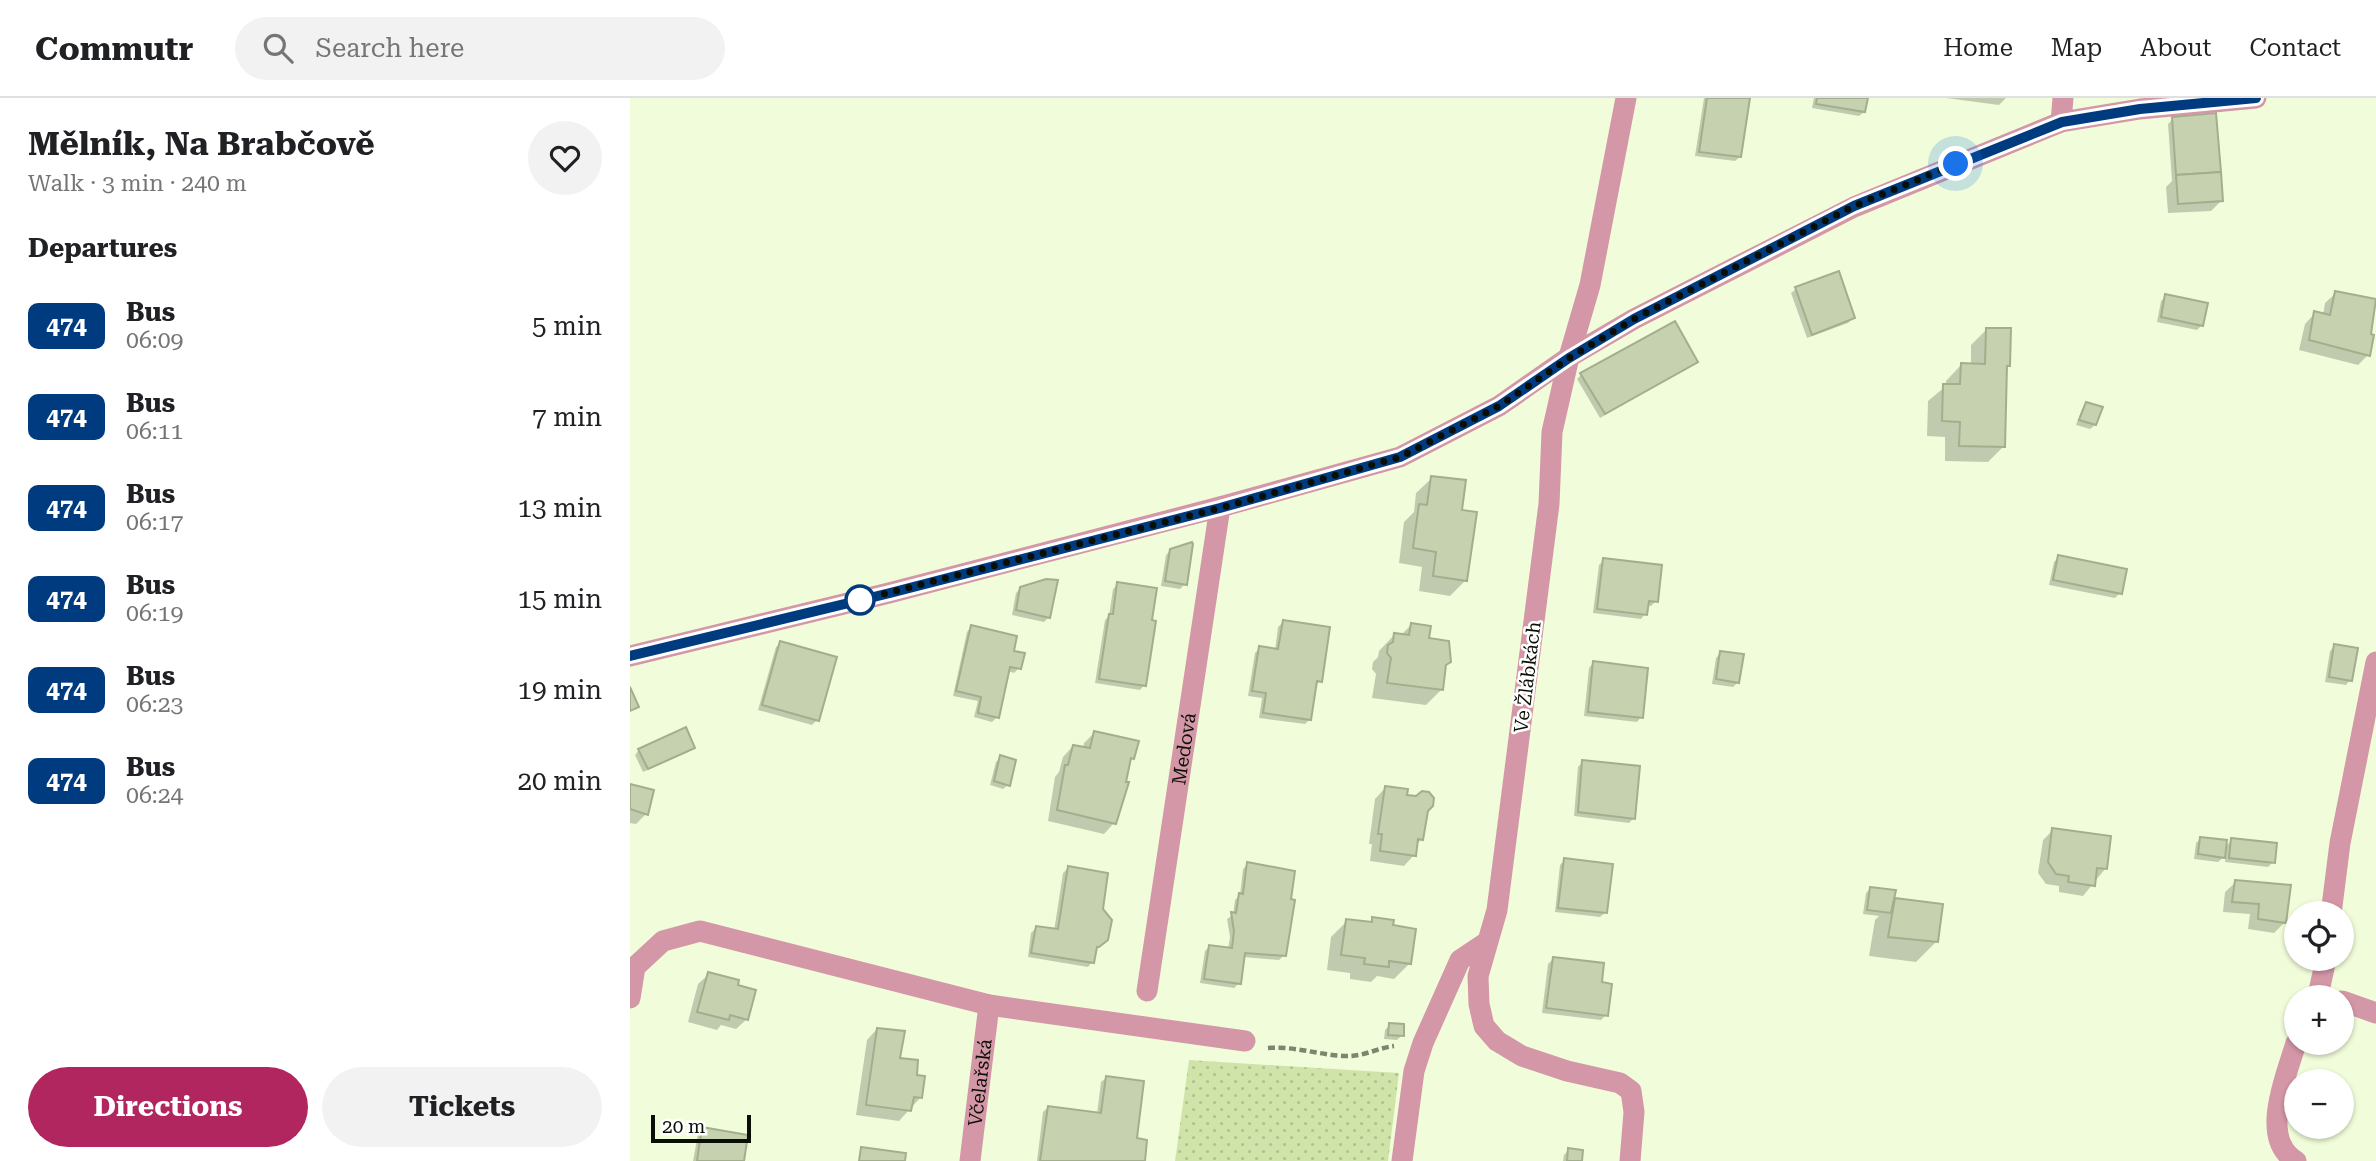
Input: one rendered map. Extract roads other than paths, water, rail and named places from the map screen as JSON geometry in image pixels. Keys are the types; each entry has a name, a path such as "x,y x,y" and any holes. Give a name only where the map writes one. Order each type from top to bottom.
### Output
{"street":[{"name":"Ve Žlábkách","path":"1626,98 1590,285 1552,432 1549,503 1497,910 1478,976 1479,1004 1484,1027 1497,1041 1522,1056 1567,1071 1620,1083 1630,1091 1633,1112 1630,1161"},
{"path":"2062,122 2063,98"},
{"path":"630,656 890,593 1220,508 1400,457 1499,406 1569,358 1634,319 1854,206 2062,122 2140,109 2256,98"},
{"name":"Medová","path":"1147,991 1220,508"},
{"path":"2333,901 2340,843 2376,662"},
{"path":"630,998 635,967 663,941 700,932 989,1005 1245,1041"},
{"path":"1402,1161 1414,1071 1423,1043 1460,960 1487,942"},
{"name":"Včelařská","path":"970,1161 989,1005"},
{"path":"2354,1005 2376,1013"},
{"path":"2292,1055 2275,1117 2278,1140 2296,1161"}]}
